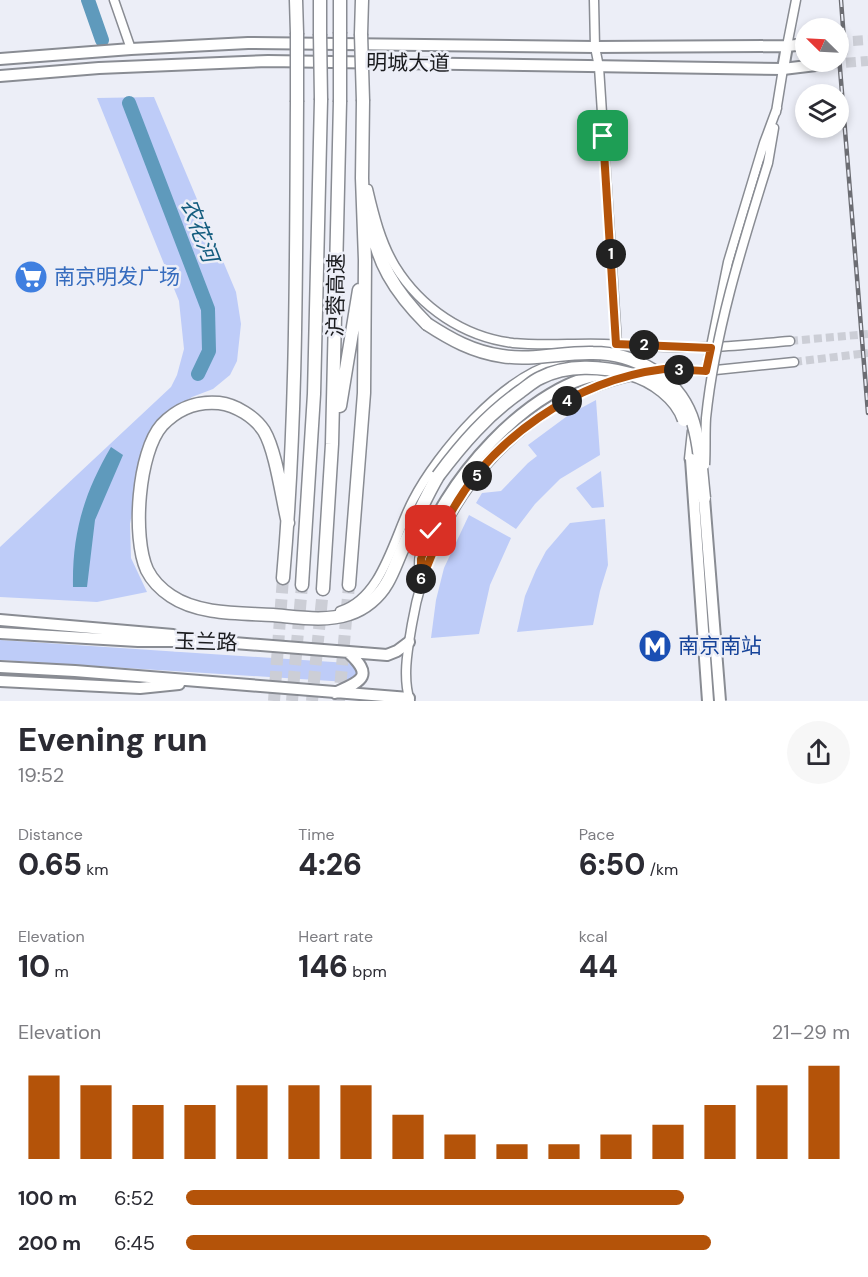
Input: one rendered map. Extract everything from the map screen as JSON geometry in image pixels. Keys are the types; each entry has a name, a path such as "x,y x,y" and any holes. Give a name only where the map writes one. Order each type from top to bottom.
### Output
{"highway":[{"path":"282,578 288,523 294,346 297,0"},
{"name":"沪蓉高速","path":"302,585 314,394 321,100 320,0"},
{"name":"沪蓉高速","path":"323,589 332,444 340,102 339,0"},
{"path":"349,585 364,393 362,0"},
{"path":"363,104 372,227 384,270 406,302 427,324 464,346 501,356 526,358 594,353 628,359 660,374 682,397 693,424 704,498"},
{"path":"332,444 365,260"},
{"path":"288,523 272,449 264,431 254,420 233,406 210,402 184,408 161,427 151,445 140,494 138,530 141,555 148,572 172,597 188,605 242,613 328,618 350,614 372,602 387,583 423,501 438,476 476,428 504,403 540,378 579,368 604,369 641,377 674,399 693,424 691,459"},
{"path":"658,387 676,405 683,416 687,426 691,459"}],"main road":[{"name":"明城大道","path":"0,59 248,43 595,47 795,46"},
{"path":"783,69 787,46"},
{"name":"明城大道","path":"0,76 99,68 268,62 795,68"},
{"path":"421,581 421,559 431,531 451,493 478,455 506,426 534,403 569,384 597,374 627,373"},
{"path":"691,459 708,701"},
{"path":"704,498 720,701"},
{"path":"0,620 154,632 209,640"},
{"name":"玉兰路","path":"0,633 138,641 209,640 387,655 409,642"},
{"path":"335,693 357,683 362,677 363,670 360,663 348,652"},
{"name":"玉兰路","path":"0,667 409,699"},
{"path":"0,681 140,688 212,682"}],"street":[{"path":"114,0 131,49"},
{"path":"594,0 595,47 599,67 616,344"},
{"path":"787,46 796,0"},
{"path":"704,498 706,420 715,358 744,240 768,163 783,69"},
{"path":"706,371 728,262 777,108"},
{"path":"369,189 376,222 394,266 418,298 464,330 512,343 711,348 790,341"},
{"path":"292,616 326,615 343,610 357,604 370,591 380,576 414,498 444,453 472,420 501,393 532,374 555,364 568,362 706,371 794,362"},
{"path":"409,699 406,670 421,581 449,517 487,463 529,423 589,389 614,380 666,369"}],"shaded area":[{"path":"154,97 236,292 241,324 237,361 230,375 213,389 192,397 166,417 144,448 130,524 131,558 147,592 97,602 0,597 0,547 171,387 177,375 184,349 179,301 97,98"},
{"path":"596,400 600,455 560,479 535,504 516,529 476,503 482,493 501,491 537,456 528,445 570,414"},
{"path":"111,447 123,455 95,520 87,587 73,587 77,531 87,497"},
{"path":"601,471 604,507 592,508 576,488"},
{"path":"469,515 511,538 490,585 479,634 431,638 436,600 444,568"},
{"path":"605,519 608,565 593,625 517,632 525,596 546,551 570,523"},
{"path":"0,640 348,663 357,669 356,678 347,682 0,660"}],"waterway":[{"name":"农花河","path":"88,0 102,40"},
{"name":"农花河","path":"129,103 208,309 209,351 198,374"}],"tunnel":[{"path":"849,41 868,40"},
{"path":"849,62 868,61"},
{"path":"790,341 868,334"},
{"path":"794,362 868,353"},
{"path":"274,701 283,578"},
{"path":"292,701 302,585"},
{"path":"339,701 349,585"},
{"path":"312,701 323,589"}],"railway":[{"path":"841,0 842,18"},
{"path":"840,72 868,413"}],"place":[{"name":"南京明发广场","path":"31,277"},
{"name":"南京南站","path":"655,646"}],"route":[{"path":"431,531 421,559 421,581 449,517 465,492 487,463 529,423 589,389 614,380 666,369 706,371 711,348 616,344 603,136"}]}
